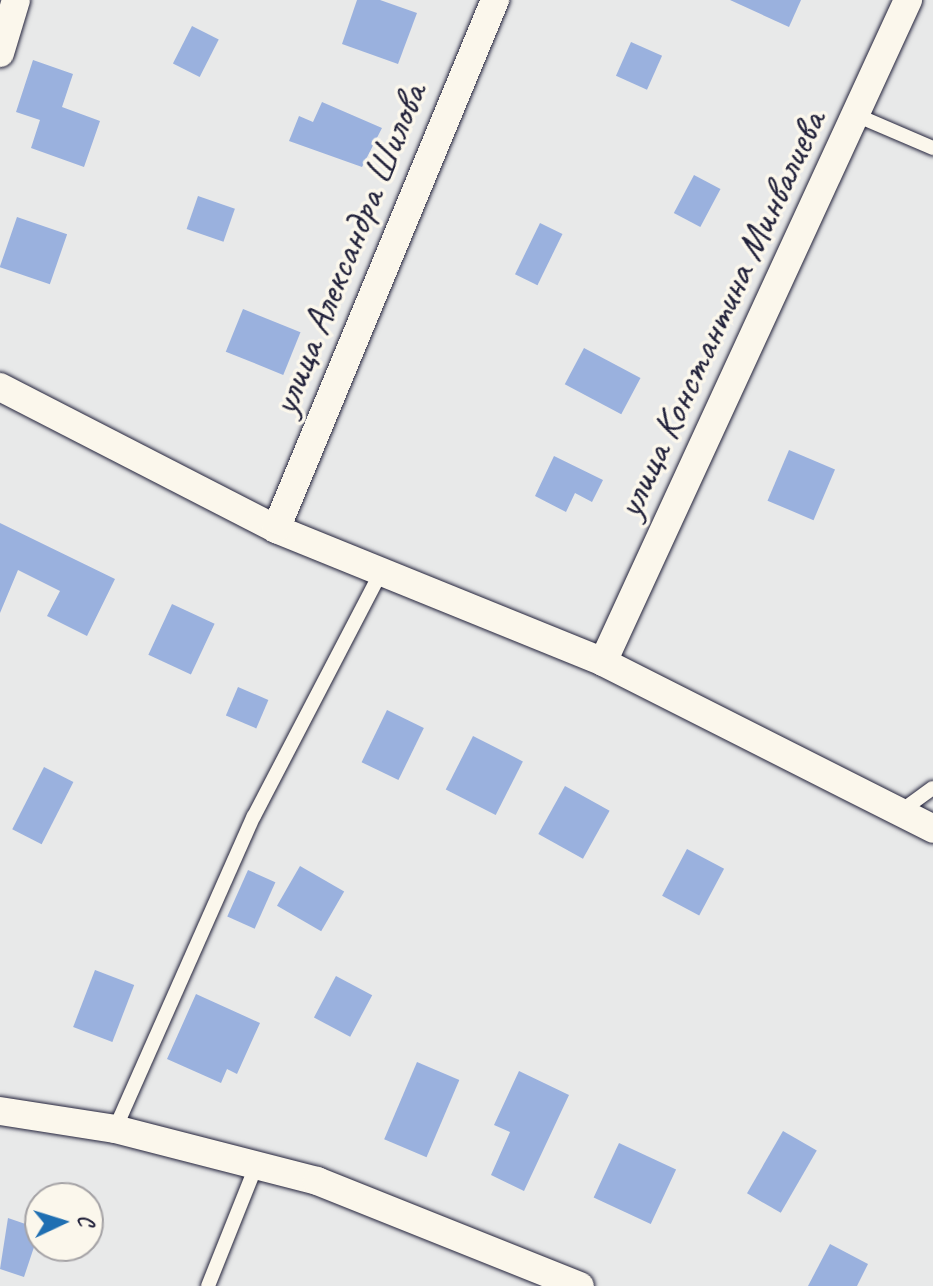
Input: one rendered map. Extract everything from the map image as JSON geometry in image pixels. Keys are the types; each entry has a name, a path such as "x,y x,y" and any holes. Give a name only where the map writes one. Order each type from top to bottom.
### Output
{"street":[{"path":"0,53 16,0"},
{"name":"улица Александра Шилова","path":"276,529 495,0"},
{"name":"улица Константина Минвалиева","path":"603,662 908,0"},
{"path":"0,387 276,529 603,662 933,829"},
{"path":"0,1111 115,1129 317,1181 580,1286"}],"lane":[{"path":"856,115 933,148"},
{"path":"115,1129 254,816 381,572"},
{"path":"901,811 933,788"},
{"path":"208,1286 256,1166"}],"building":[{"path":"357,0 380,0 417,13 398,64 342,44"},
{"path":"730,0 801,0 789,27"},
{"path":"192,26 219,40 200,77 173,63"},
{"path":"631,42 662,56 647,90 616,76"},
{"path":"33,60 73,74 62,107 100,121 84,167 31,148 40,120 16,112"},
{"path":"322,102 382,128 362,167 289,141 299,116 313,122"},
{"path":"694,175 720,189 700,227 674,213"},
{"path":"198,196 235,209 223,242 187,229"},
{"path":"17,217 67,234 50,284 0,267"},
{"path":"540,223 562,234 537,285 515,274"},
{"path":"243,309 300,332 283,375 226,352"},
{"path":"584,348 641,378 621,414 565,384"},
{"path":"789,450 835,470 814,520 768,501"},
{"path":"554,456 603,480 592,502 575,493 566,512 535,496"},
{"path":"0,523 115,579 87,636 47,616 60,591 18,570 0,613"},
{"path":"172,604 215,624 191,675 148,655"},
{"path":"238,687 268,700 256,728 226,716"},
{"path":"387,710 424,728 398,780 362,762"},
{"path":"473,736 523,761 496,815 446,789"},
{"path":"44,767 73,782 42,844 12,829"},
{"path":"565,786 610,811 583,859 538,834"},
{"path":"687,849 724,869 699,916 662,896"},
{"path":"300,866 344,892 321,931 277,906"},
{"path":"248,870 275,882 255,929 227,917"},
{"path":"95,970 134,985 112,1042 73,1027"},
{"path":"336,976 372,995 350,1037 314,1017"},
{"path":"196,994 260,1023 237,1074 227,1069 221,1083 167,1059"},
{"path":"417,1062 459,1080 427,1157 384,1139"},
{"path":"519,1071 569,1095 524,1191 491,1175 510,1132 494,1125"},
{"path":"783,1131 817,1150 781,1213 747,1193"},
{"path":"619,1143 676,1170 651,1224 594,1197"},
{"path":"8,1218 24,1224 24,1262 29,1262 24,1277 0,1269"},
{"path":"830,1244 868,1264 857,1286 808,1286"}]}
